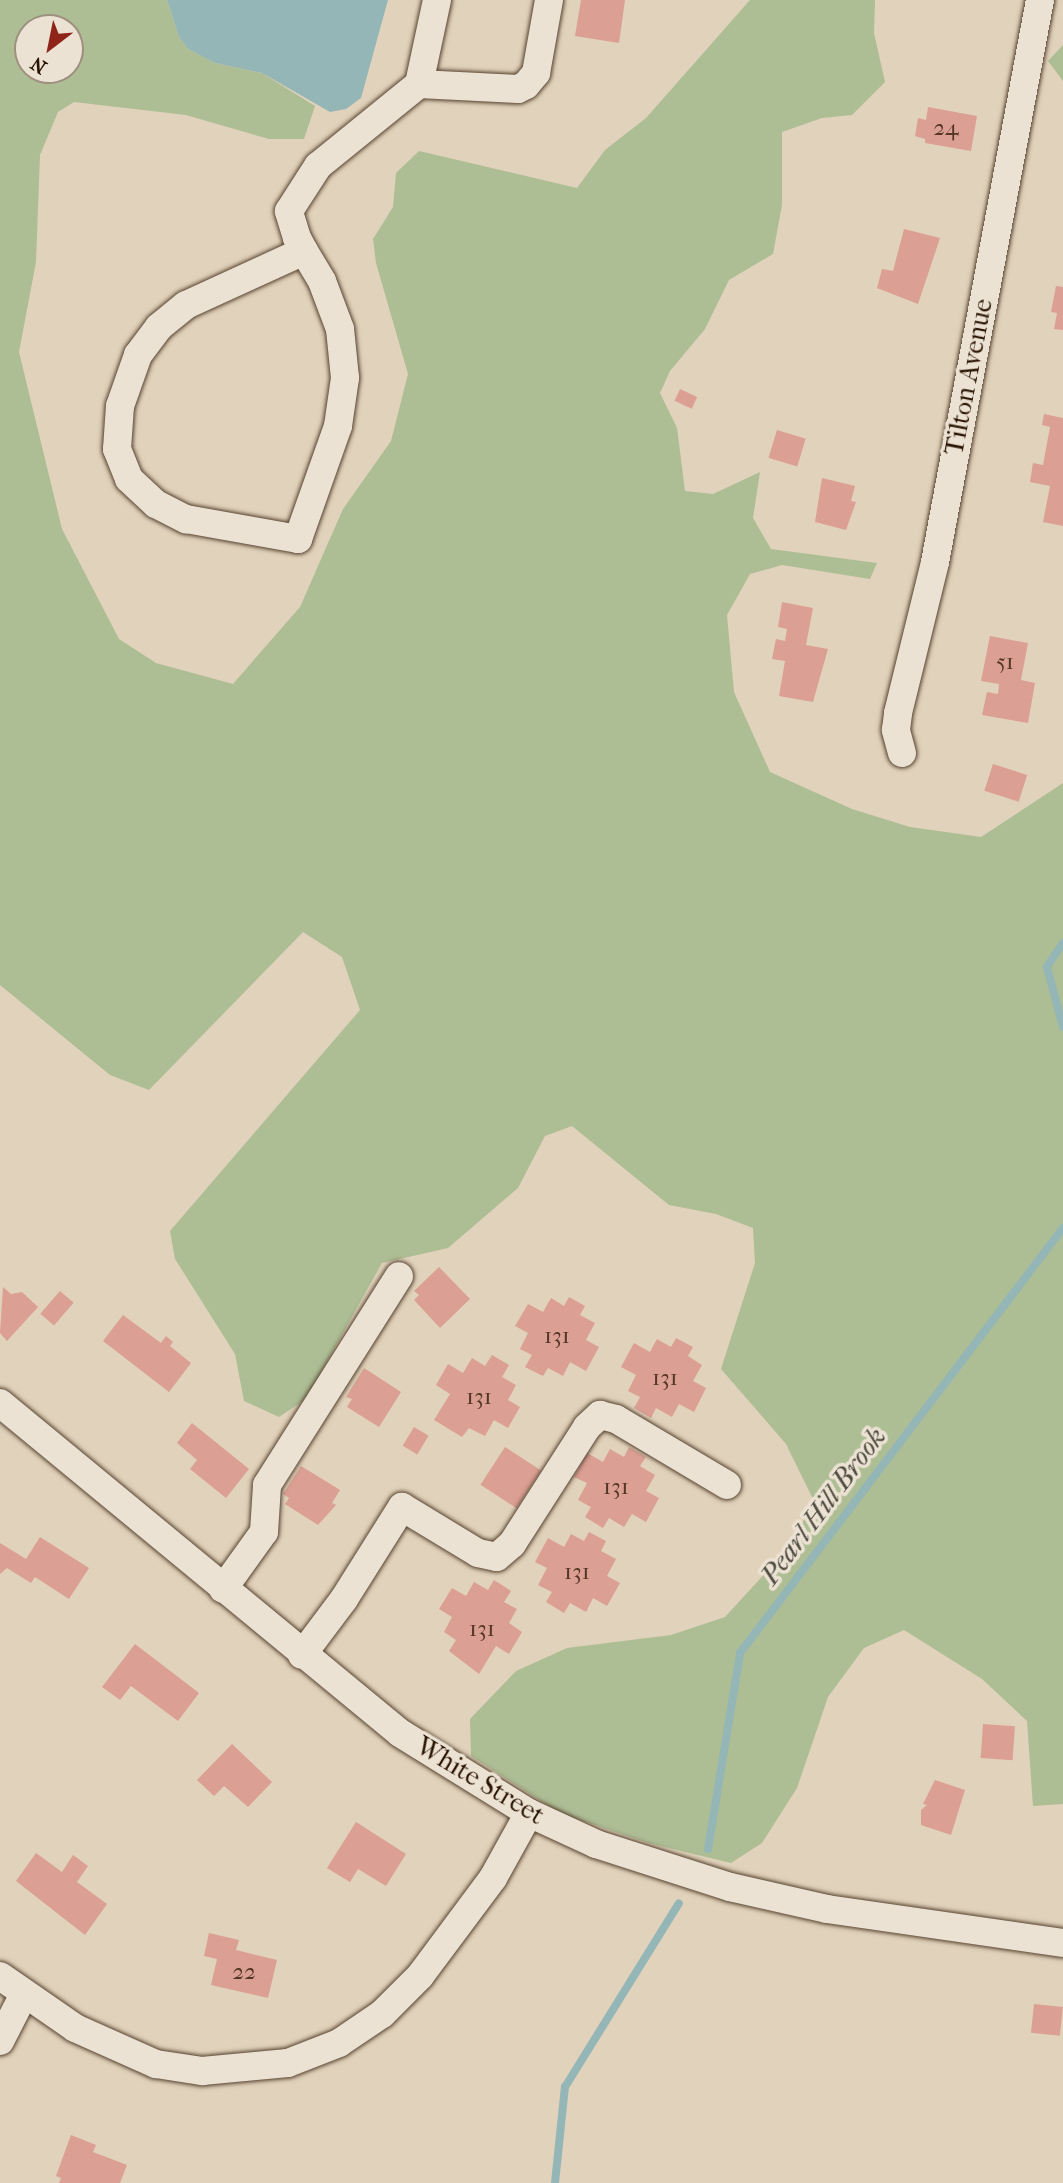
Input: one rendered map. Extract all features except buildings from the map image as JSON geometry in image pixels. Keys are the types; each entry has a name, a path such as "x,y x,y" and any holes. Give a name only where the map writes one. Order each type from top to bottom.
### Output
{"street":[{"path":"304,251 186,305 159,327 138,355 120,406 117,449 129,479 156,504 186,519 298,538 338,426 345,378 341,329 304,251 289,211 297,193 318,166 419,84 437,0"},
{"path":"419,84 518,89 526,85 536,74 549,0"},
{"name":"Tilton Avenue","path":"902,752 896,730 898,713 935,562 1040,0"},
{"path":"223,1589 264,1532 267,1485 399,1276"},
{"name":"White Street","path":"0,1403 302,1655 400,1732 529,1813 596,1844 730,1887 827,1909 1063,1943"},
{"path":"302,1655 344,1599 402,1507 478,1553 497,1557 512,1544 587,1427 600,1415 616,1419 727,1485"},
{"path":"0,1976 75,2028 156,2064 202,2071 288,2063 339,2043 382,2014 420,1976 493,1878 529,1813"},
{"path":"0,2041 24,1994"}],"green space":[{"path":"0,0 167,0 179,37 188,49 215,63 262,73 315,106 304,139 269,139 186,115 74,102 58,112 40,155 36,262 19,352 62,529 119,639 156,663 233,684 300,607 343,509 391,441 408,374 376,263 373,239 393,207 396,173 419,151 577,188 605,150 646,118 750,0 875,0 874,33 885,82 852,115 822,118 782,132 782,205 773,254 729,280 705,329 670,371 660,393 677,428 685,491 713,494 760,472 753,518 771,549 877,563 870,579 782,565 750,574 727,615 734,692 770,772 852,809 910,827 981,837 1063,783 1063,1804 1033,1806 1027,1721 982,1679 904,1630 864,1648 828,1697 797,1788 762,1843 731,1863 648,1843 560,1813 471,1756 470,1719 516,1671 567,1648 671,1635 725,1617 790,1546 814,1501 786,1444 721,1369 755,1263 753,1228 716,1214 669,1205 572,1126 545,1136 518,1188 448,1248 382,1263 306,1399 279,1417 244,1401 235,1354 175,1259 170,1231 360,1010 342,957 303,932 149,1090 110,1075 0,985"},
{"path":"1063,45 1063,81 1048,61"}],"water":[{"path":"167,0 388,0 361,98 346,109 330,112 262,73 215,63 188,49 179,37"}],"waterway":[{"name":"Pearl Hill Brook","path":"1063,943 1047,967 1063,1027"},
{"name":"Pearl Hill Brook","path":"708,1849 740,1653 1063,1228"},
{"name":"Pearl Hill Brook","path":"555,2183 565,2087 679,1903"}]}
